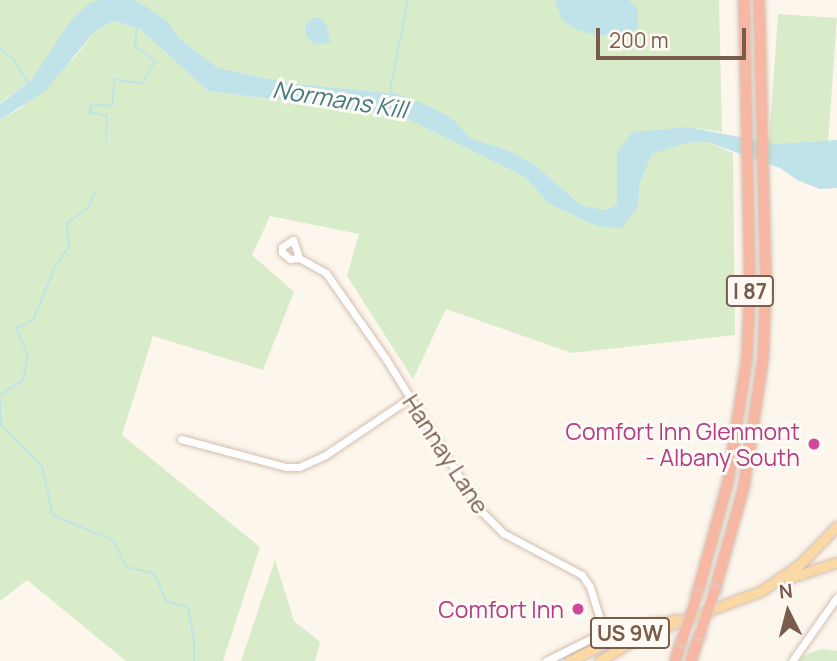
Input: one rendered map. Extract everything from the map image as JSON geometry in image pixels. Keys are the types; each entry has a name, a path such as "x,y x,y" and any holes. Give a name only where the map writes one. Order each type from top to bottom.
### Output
{"highway":[{"name":"I 87","path":"675,661 724,500 741,410 750,312 744,0"},
{"name":"I 87","path":"691,661 740,503 758,404 766,304 759,0"}],"main road":[{"name":"US 9W","path":"597,661 641,636 740,601 774,583 806,559 836,528"},
{"path":"774,583 837,562"},
{"name":"US 9W","path":"569,661 610,641 664,621 695,615"}],"street":[{"name":"Hannay Lane","path":"299,257 326,273 488,519 503,533 582,575 590,587 604,632"},
{"path":"181,439 286,467 299,467 324,456 410,398"},
{"path":"792,661 837,597"},
{"path":"546,661 604,632 664,621"}],"green space":[{"path":"0,0 99,0 88,4 71,20 32,79 0,103"},
{"path":"133,0 719,0 722,132 688,127 617,154 617,205 603,210 581,205 534,164 508,150 470,139 452,118 398,94 289,83 218,68 179,38 167,21"},
{"path":"778,14 837,18 828,148 769,144"},
{"path":"114,21 139,28 208,91 401,116 525,177 549,204 596,226 638,207 640,183 652,153 686,143 707,142 733,153 735,335 572,353 446,309 413,379 347,276 359,234 270,216 252,255 294,292 263,370 153,336 122,435 260,547 223,661 126,661 27,580 0,601 0,120 21,108 75,57 96,30"},
{"path":"275,560 294,621 320,642 315,661 241,661"},
{"path":"821,649 837,651 837,661 799,661 803,656"}],"water":[{"name":"Normans Kill","path":"99,0 133,0 144,5 167,21 179,38 218,68 289,83 398,94 424,104 452,118 471,139 508,150 534,164 581,205 603,210 617,205 617,154 632,132 688,127 776,144 837,140 837,188 820,189 797,180 780,168 707,142 686,143 652,154 640,183 638,207 622,228 596,226 549,204 525,177 401,116 208,91 139,28 114,21 96,30 45,91 0,120 0,104 32,79 71,20 88,4"},
{"path":"555,0 629,0 638,9 638,29 620,35 596,35 577,30 562,20"},
{"path":"320,17 327,26 331,43 314,44 306,36 305,25 312,18"}],"waterway":[{"name":"Normans Kill","path":"392,95 391,85 408,0"},
{"path":"106,141 107,116 89,112 92,104 112,106 115,79 142,84 155,61 135,46 137,27"},
{"path":"0,48 13,59 28,82"},
{"path":"0,395 23,380 28,355 16,328 33,320 55,267 69,246 67,223 87,209 95,192"},
{"path":"0,399 1,425 42,467 53,515 114,541 126,567 154,573 166,601 188,607 194,640 194,661"}],"place":[{"name":"Comfort Inn Glenmont - Albany South","path":"814,444"},
{"name":"Comfort Inn","path":"578,609"}]}
